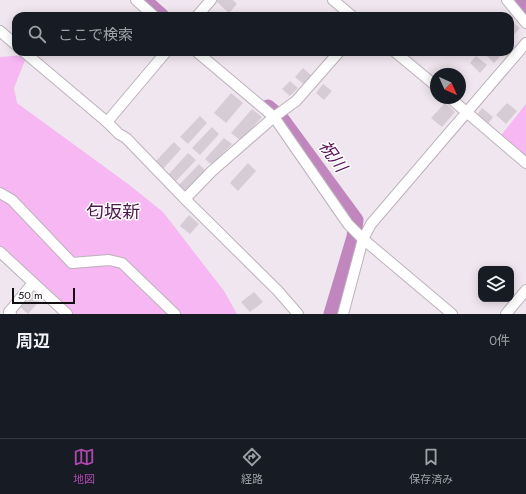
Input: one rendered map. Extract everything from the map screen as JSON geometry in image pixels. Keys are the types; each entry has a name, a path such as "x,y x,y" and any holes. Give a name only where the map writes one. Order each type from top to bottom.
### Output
{"street":[{"path":"136,0 150,12"},
{"path":"200,12 211,0"},
{"path":"334,0 348,12"},
{"path":"507,0 526,23"},
{"path":"0,31 12,42"},
{"path":"342,314 363,239 370,224 526,42"},
{"path":"29,56 107,122 118,134 126,138 278,291 298,314"},
{"path":"107,122 163,56"},
{"path":"202,56 274,117 348,224 363,239 452,314"},
{"path":"185,199 212,171 274,117 296,101 335,56"},
{"path":"400,56 430,81"},
{"path":"457,104 526,163"},
{"path":"0,193 12,200 72,263 109,260 122,263 175,314"},
{"path":"0,252 67,314"},
{"path":"11,314 9,312 34,283"},
{"path":"506,314 526,290"}],"shaded area":[{"path":"27,56 14,88 17,103 128,184 163,212 224,291 237,314 69,314 0,251 0,57"},
{"path":"526,104 526,161 498,139"}],"building":[{"path":"233,0 237,4 230,12 228,12 216,1"},
{"path":"514,23 520,28 514,35"},
{"path":"476,56 487,65 480,73 470,63"},
{"path":"487,56 500,56 494,63"},
{"path":"303,68 311,75 303,84 295,77"},
{"path":"290,81 298,88 290,96 282,89"},
{"path":"323,84 332,91 324,100 316,93"},
{"path":"231,93 243,103 226,123 214,113"},
{"path":"507,103 517,111 506,124 496,115"},
{"path":"444,104 446,104 455,112 442,127 431,118"},
{"path":"482,108 493,117 488,124 477,115"},
{"path":"252,109 262,117 241,141 231,133"},
{"path":"200,116 207,123 188,144 180,137"},
{"path":"212,127 219,134 200,155 192,148"},
{"path":"224,138 232,144 212,165 205,159"},
{"path":"174,142 181,149 162,170 154,163"},
{"path":"188,153 196,160 176,181 169,174"},
{"path":"248,163 256,171 238,191 230,183"},
{"path":"199,164 206,171 187,192 179,185"},
{"path":"189,215 199,224 190,234 180,226"},
{"path":"31,291 41,299 28,314 19,306"},
{"path":"254,292 263,302 250,312 241,302"}],"waterway":[{"name":"祝川","path":"144,0 158,12"},
{"path":"517,0 526,10"},
{"name":"祝川","path":"268,107 281,118 356,220 354,237 331,314"}],"district":[{"name":"匂坂新","path":"113,212"}]}
